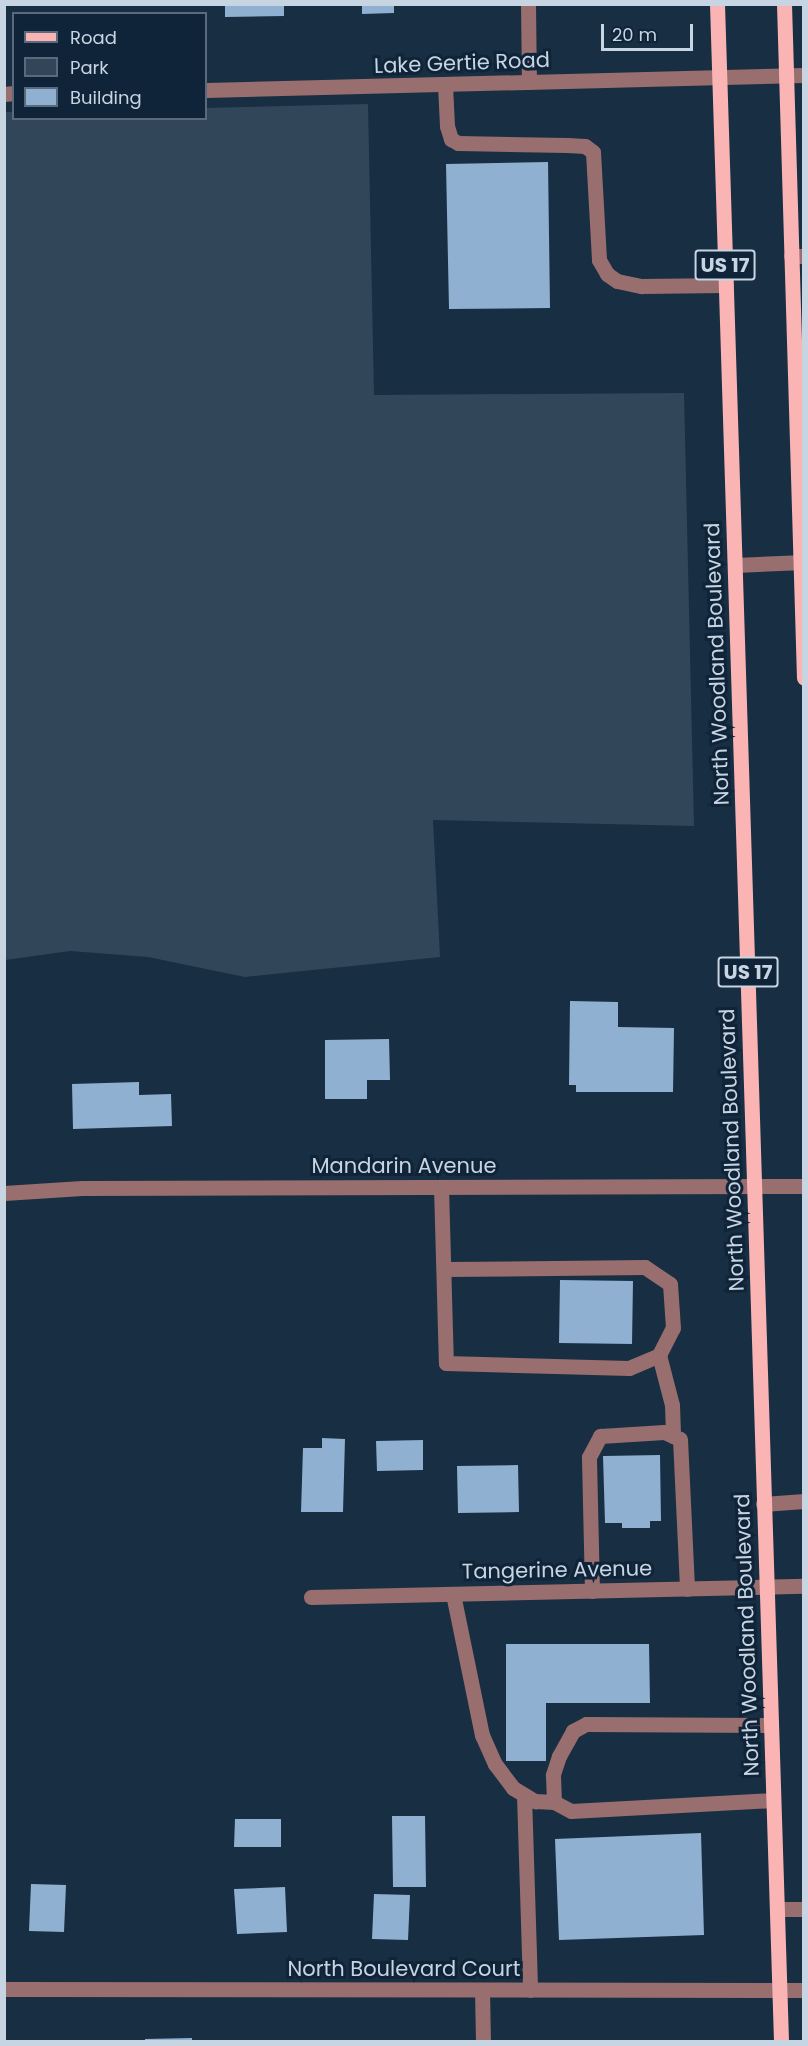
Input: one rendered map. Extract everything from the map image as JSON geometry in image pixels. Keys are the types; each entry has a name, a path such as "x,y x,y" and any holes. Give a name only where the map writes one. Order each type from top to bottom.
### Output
{"main road":[{"name":"North Woodland Boulevard","path":"717,4 781,2042"},
{"path":"784,4 797,256 804,678"}],"street":[{"path":"528,4 529,82"},
{"name":"Lake Gertie Road","path":"207,90 804,75"},
{"path":"446,85 447,126 451,139 458,143 585,146 593,152 599,260 607,274 617,281 641,286 726,285"},
{"path":"735,565 802,562"},
{"name":"Mandarin Avenue","path":"4,1193 82,1188 804,1186"},
{"path":"441,1187 446,1363 629,1368 659,1355 673,1328 670,1284 645,1268 445,1269"},
{"path":"659,1355 672,1405 673,1436"},
{"path":"592,1591 589,1457 600,1436 664,1432 680,1439 687,1589"},
{"path":"763,1503 804,1501"},
{"name":"Tangerine Avenue","path":"311,1597 804,1586"},
{"path":"453,1594 482,1735 495,1764 513,1788 535,1801 554,1802 571,1812 773,1800"},
{"path":"554,1802 554,1775 559,1756 573,1731 586,1724 771,1725"},
{"path":"524,1795 530,1990"},
{"path":"777,1909 804,1909"},
{"name":"North Boulevard Court","path":"4,1989 804,1990"},
{"path":"482,1990 483,2042"}],"green space":[{"path":"368,104 374,395 684,393 694,826 433,820 440,957 245,977 148,957 70,951 5,960 5,112 12,112 12,120 207,120 207,108"}],"building":[{"path":"225,4 284,4 284,16 225,17"},
{"path":"362,4 394,4 394,13 362,14"},
{"path":"548,162 550,308 449,309 446,164"},
{"path":"570,1001 618,1002 618,1027 674,1028 673,1092 576,1092 576,1085 569,1085"},
{"path":"389,1039 390,1080 367,1080 367,1099 325,1099 325,1040"},
{"path":"139,1082 139,1095 171,1094 172,1126 73,1129 72,1084"},
{"path":"560,1280 633,1281 632,1344 559,1343"},
{"path":"322,1438 345,1439 343,1512 301,1512 303,1448 322,1448"},
{"path":"423,1440 423,1470 377,1471 376,1441"},
{"path":"660,1455 661,1521 650,1521 650,1528 622,1528 622,1523 605,1523 603,1456"},
{"path":"518,1465 519,1512 458,1513 457,1466"},
{"path":"506,1644 649,1644 650,1703 546,1703 546,1761 506,1761"},
{"path":"392,1816 425,1816 426,1887 393,1887"},
{"path":"235,1819 281,1819 281,1847 234,1847"},
{"path":"701,1833 704,1935 559,1940 555,1839"},
{"path":"31,1884 66,1885 64,1932 29,1931"},
{"path":"285,1887 287,1932 237,1934 234,1889"},
{"path":"374,1894 410,1895 408,1940 372,1939"},
{"path":"192,2038 192,2042 145,2042 145,2039"}]}
